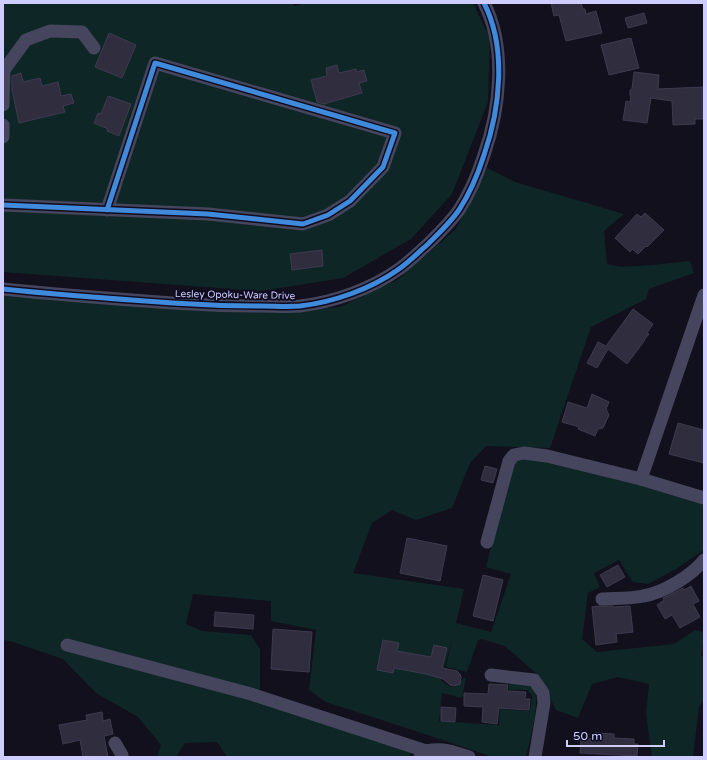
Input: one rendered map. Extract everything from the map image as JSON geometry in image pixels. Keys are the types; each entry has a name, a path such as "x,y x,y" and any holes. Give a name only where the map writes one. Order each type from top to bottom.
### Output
{"street":[{"name":"Lesley Opoku-Ware Drive","path":"3,289 206,305 299,306 327,301 376,284 399,269 446,227 460,209 476,178 488,144 496,110 498,84 499,58 494,29 484,3"},
{"path":"3,105 4,70 26,40 50,31 82,32 94,48"},
{"path":"3,205 107,210 208,214 304,224 328,215 350,201 383,167 395,133 155,63 107,210"},
{"path":"3,125 3,137"},
{"path":"641,478 704,295"},
{"path":"487,542 509,461 514,455 524,453 547,456 641,478 704,498"},
{"path":"602,599 643,596 657,592 677,583 693,572 704,560"},
{"path":"67,645 251,694 423,754 438,749 469,757"},
{"path":"491,675 534,680 543,693 544,703 535,757"},
{"path":"115,743 122,757"}],"green space":[{"path":"3,3 291,3 295,6 304,3 473,3 490,38 488,102 452,194 411,239 343,278 261,291 3,272"},
{"path":"487,168 515,182 624,214 604,231 607,264 621,267 690,261 694,273 649,289 646,299 591,327 550,448 486,446 470,463 452,508 416,520 392,510 372,523 353,573 464,589 456,623 491,632 511,574 486,567 517,457 552,462 685,496 704,505 704,550 676,569 648,584 633,582 619,560 594,573 600,587 588,593 582,639 597,652 674,644 695,630 704,632 701,656 704,656 704,699 699,707 693,757 652,757 646,714 649,684 618,677 592,684 578,718 556,710 538,675 505,646 482,639 478,640 467,672 446,667 452,639 441,680 453,687 458,685 463,678 466,678 462,698 442,693 439,721 499,725 500,709 530,711 532,696 527,690 509,690 509,683 531,686 535,693 536,710 526,757 493,757 326,702 309,690 316,630 271,621 271,601 193,594 186,624 202,631 251,635 260,649 260,701 411,751 409,757 227,757 217,742 185,743 176,757 157,757 161,745 138,717 96,693 63,659 3,640 3,295 281,312 340,307 397,280 456,229"}],"building":[{"path":"551,3 581,3 586,14 596,11 602,33 566,41 559,15 554,16"},
{"path":"644,13 647,23 628,28 625,18"},
{"path":"109,33 136,45 122,78 95,67"},
{"path":"631,38 639,68 609,75 601,45"},
{"path":"337,65 339,73 356,69 356,72 364,70 367,81 359,83 362,93 324,104 317,102 311,80 327,76 326,68"},
{"path":"634,72 659,75 658,89 704,87 704,119 695,119 695,124 673,125 672,101 651,98 647,123 623,120 626,101 630,102 630,90 632,89"},
{"path":"21,73 23,82 40,78 42,86 58,82 61,96 71,94 74,103 63,106 65,112 19,123 12,90 12,76"},
{"path":"108,96 131,104 119,136 94,123 98,113 101,114"},
{"path":"645,213 664,230 638,254 632,249 630,252 615,238 637,214 641,217"},
{"path":"322,250 323,266 292,270 290,254"},
{"path":"633,309 653,324 647,333 649,334 627,364 608,349 597,368 587,363 598,342 606,346"},
{"path":"592,394 609,402 606,409 609,415 603,428 598,429 595,436 578,429 579,427 562,422 568,402 587,408"},
{"path":"678,423 704,430 704,463 669,454"},
{"path":"485,466 497,469 493,483 481,480"},
{"path":"407,538 447,546 440,581 400,573"},
{"path":"618,565 625,577 607,587 600,575"},
{"path":"483,575 503,580 493,621 473,616"},
{"path":"691,586 699,601 693,604 700,617 680,628 672,615 665,619 657,605 664,600 663,598 683,588 684,590"},
{"path":"630,606 633,632 616,634 617,642 596,645 592,607"},
{"path":"215,612 254,615 253,629 214,626"},
{"path":"273,629 312,632 309,672 271,669"},
{"path":"383,640 399,643 397,651 431,657 434,645 447,648 442,668 457,671 461,677 460,684 454,686 450,685 443,679 394,668 393,673 377,670"},
{"path":"489,684 508,685 507,691 526,692 525,699 530,699 529,710 499,708 497,724 482,722 483,707 464,706 464,693 488,694"},
{"path":"441,707 456,708 455,722 441,721"},
{"path":"102,712 103,721 110,719 113,734 104,736 108,757 83,757 80,740 63,744 59,725 87,720 86,715"},
{"path":"596,733 614,734 614,738 634,739 634,744 638,744 637,756 580,753 581,738 596,739"}],"cycle path":[{"path":"3,289 184,304 228,306 300,306 352,294 388,276 414,257 452,219 467,197 482,162 494,118 499,79 496,39 484,3"},
{"path":"3,205 208,214 303,224 328,215 350,201 383,167 395,133 155,63 107,210"}]}
